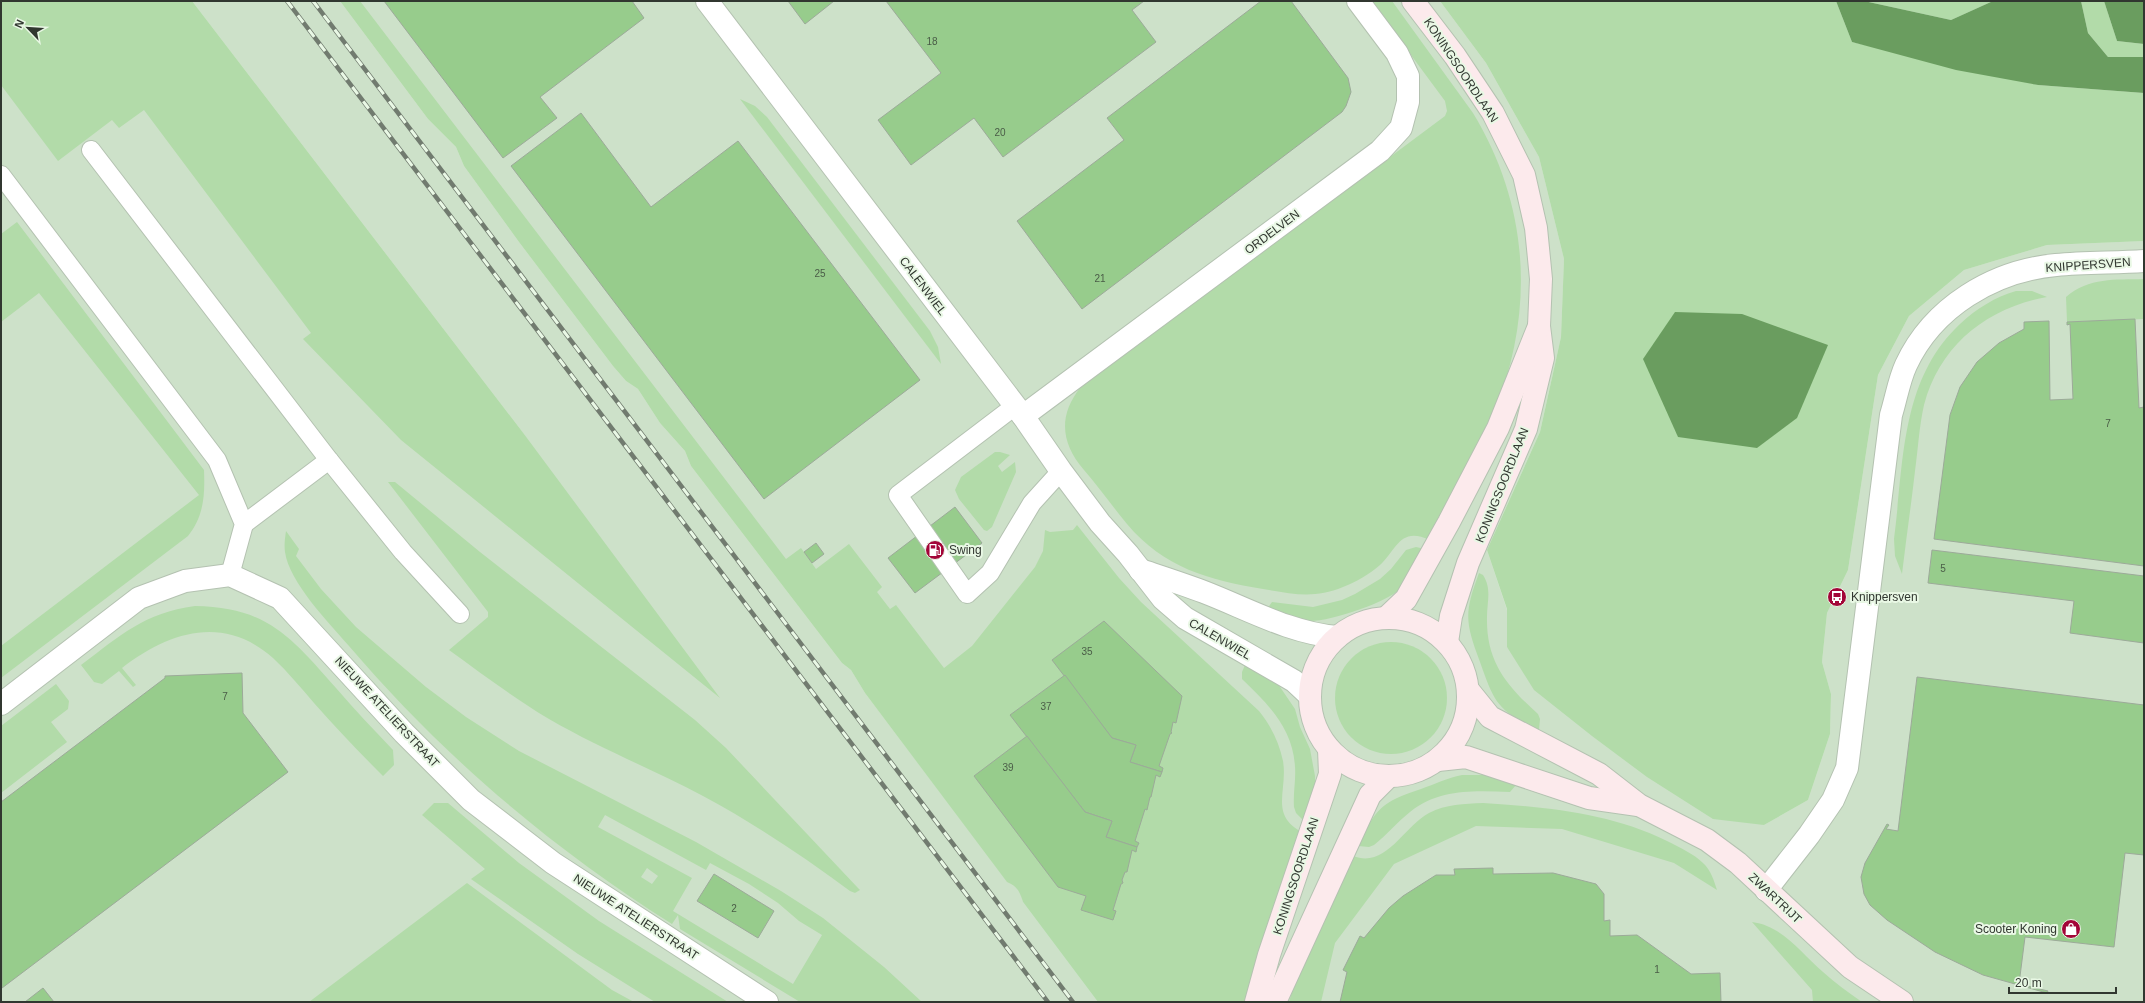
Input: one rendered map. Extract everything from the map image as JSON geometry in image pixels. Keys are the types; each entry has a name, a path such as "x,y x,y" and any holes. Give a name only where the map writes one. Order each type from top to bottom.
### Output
{"street":[{"name":"CALENWIEL","path":"707,1 1019,411 1061,471 1163,599 1185,618 1294,681 1310,696"},
{"name":"ORDELVEN","path":"1019,411 1380,152 1401,128 1408,102 1408,76 1397,53 1358,1"},
{"name":"KONINGSOORDLAAN","path":"1414,1 1455,56 1493,113 1524,175 1536,228 1541,279 1539,326 1543,358 1526,429 1468,563 1451,616 1447,642"},
{"name":"KNIPPERSVEN","path":"1766,890 1809,835 1833,800 1847,768 1891,415 1906,365 1932,325 1964,297 1997,278 2054,265 2144,262"},
{"name":"KONINGSOORDLAAN","path":"1387,618 1406,599 1449,522 1498,428 1539,326"},
{"path":"1140,570 1204,591 1258,615 1315,635 1337,637"},
{"path":"1,704 139,598 185,581 230,575"},
{"name":"NIEUWE ATELIERSTRAAT","path":"230,575 280,598 404,733 471,800 553,863 767,1002"},
{"path":"1387,618 1409,620 1430,628 1447,642 1465,673 1469,691 1466,717 1456,741 1438,760 1423,769 1406,775 1388,776 1366,773 1346,763 1329,749 1318,733 1312,715 1310,696 1317,667 1323,654 1337,637 1358,624 1369,620 1387,618"},
{"name":"ZWARTRIJT","path":"1469,691 1490,717 1599,774 1639,806 1707,840 1738,863 1850,967 1902,1002"},
{"name":"KONINGSOORDLAAN","path":"1256,1002 1269,955 1330,774 1329,749"},
{"name":"ZWARTRIJT","path":"1438,760 1466,757 1589,798 1639,806"},
{"path":"1275,1002 1370,794 1388,776"}],"lane":[{"path":"91,150 329,460 403,552 460,614"},
{"path":"1,175 217,460 244,524"},
{"path":"1019,411 898,495 967,594 990,573 1032,503 1061,471"},
{"path":"230,575 244,524 329,460"}],"shaded area":[{"path":"1,1 156,1 646,637 664,651 521,430 192,1 340,1 428,119 456,147 464,166 519,242 613,366 626,381 638,389 660,423 685,451 691,466 842,663 851,670 865,693 1007,881 1014,885 1021,893 1023,902 1098,1002 1,1002","holes":["763,788 859,889 855,893 831,877"]},
{"path":"1,1 192,1 521,430 720,698 401,440 303,339 311,333 144,110 119,128 112,120 58,161 1,85"},
{"path":"340,1 360,1 786,559 801,548 816,569 849,544 882,587 877,592 890,609 896,605 944,668 972,646 1035,567 1043,551 1045,530 1050,532 1073,530 1077,525 1119,578 1141,602 1259,711 1274,734 1283,761 1283,810 1286,818 1292,825 1302,832 1245,1002 1098,1002 1023,902 1018,890 1007,882 865,693 851,670 842,663 691,466 685,451 660,423 638,389 626,381 613,366 519,242 464,166 456,147 428,119"},
{"path":"352,1 1440,1 1486,63 1539,157 1564,259 1561,337 1540,432 1487,550 1507,610 1507,647 1764,825 1808,800 1830,734 1831,694 1822,662 1827,613 1848,570 1878,375 1909,316 1964,270 2047,245 2144,241 2144,1002 1109,1002"},
{"path":"1371,1 1392,1 1473,113 1492,149 1506,185 1516,223 1520,260 1520,298 1516,337 1507,375 1492,419 1430,540 1420,536 1405,538 1395,546 1380,565 1367,575 1348,585 1322,593 1294,594 1224,581 1189,570 1172,562 1141,539 1127,524 1076,460 1067,440 1065,429 1068,409 1080,388 1445,116 1447,111 1445,101"},
{"path":"1440,1 1836,1 1852,42 2038,85 2144,93 2144,241 2047,245 1964,270 1909,316 1878,375 1848,570 1827,613 1822,662 1831,694 1830,734 1808,800 1764,825 1713,819 1647,777 1534,690 1507,647 1507,609 1487,550 1540,432 1561,337 1564,259 1539,157 1486,63"},
{"path":"1836,1 1864,1 1951,20 1993,1 2081,1 2088,33 2108,57 2144,57 2144,93 2038,85 1956,70 1852,42"},
{"path":"1864,1 1993,1 1951,20"},
{"path":"2081,1 2104,1 2117,41 2144,44 2144,57 2108,57 2088,33"},
{"path":"2104,1 2144,1 2144,44 2117,41"},
{"path":"740,99 755,106 767,117 930,331 938,347 941,364"},
{"path":"17,222 204,470 204,497 197,521 188,536 1,678 1,646 199,495 39,293 1,322 1,234"},
{"path":"2144,279 2144,319 2067,322 2066,297 2075,291 2084,286 2103,281"},
{"path":"2016,291 2032,291 2047,297 2025,302 1986,320 1954,347 1942,364 1931,384 1924,405 1921,422 1902,574 1895,556 1894,539 1903,452 1915,397 1926,371 1940,346 1960,324 1993,300"},
{"path":"1675,312 1742,314 1828,345 1797,418 1757,448 1678,437 1643,359"},
{"path":"995,452 1010,455 998,466 1002,472 1015,462 1016,472 992,527 987,531 984,530 959,499 955,490 961,477"},
{"path":"388,482 395,482 480,552 695,720 726,748 860,890 855,893 850,891 815,865 778,841 703,796 568,730 549,719 449,650 488,617 488,612"},
{"path":"286,531 299,549 296,556 321,589 356,627 426,687 466,717 519,751 696,842 781,891 823,918 884,967 922,1002 800,1002 680,929 678,915 672,924 583,864 500,797 460,762 385,686 321,614 302,589 288,564 285,552","holes":["605,815 706,870 710,863 749,884 778,903 799,921 822,935 793,984 673,911 692,878 598,827","647,868 658,876 652,884 641,877"]},
{"path":"1416,547 1425,549 1403,586 1386,598 1359,610 1344,615 1309,621 1293,618 1267,609 1272,602 1313,607 1342,600 1380,579 1391,569 1406,550"},
{"path":"1479,573 1483,575 1486,580 1488,590 1488,633 1494,659 1500,671 1516,693 1538,714 1540,719 1539,730 1514,717 1499,704 1494,697 1485,676 1471,637 1468,618 1471,598"},
{"path":"195,606 220,608 241,612 276,628 305,654 393,750 394,765 383,776 339,731 273,658 254,644 235,636 216,632 196,633 177,637 158,645 140,655 122,668 136,685 133,687 119,671 102,684 94,682 81,665 121,635 147,620 177,609"},
{"path":"1391,642 1412,646 1431,658 1443,677 1447,698 1443,719 1431,738 1412,750 1391,754 1370,750 1351,738 1339,719 1335,698 1339,677 1351,658 1370,646"},
{"path":"1245,665 1278,684 1295,709 1300,727 1310,749 1315,776 1315,784 1305,822 1296,813 1294,807 1295,767 1290,740 1278,718 1242,679 1242,672"},
{"path":"56,684 69,701 68,709 51,722 67,742 1,793 1,726"},
{"path":"1462,775 1484,775 1516,785 1510,792 1484,791 1458,793 1433,799 1421,804 1410,812 1374,845 1369,847 1358,846 1375,815 1388,803 1446,779"},
{"path":"434,803 448,803 519,863 599,921 728,1002 655,1002 578,954 471,879 485,869 422,815"},
{"path":"1483,803 1554,809 1600,818 1645,831 1681,848 1699,860 1710,872 1717,890 1674,863 1562,829 1476,826 1394,864 1335,943 1321,1002 1289,1002 1300,964 1353,856 1365,858 1375,857 1385,852 1420,819 1435,810 1455,805"},
{"path":"467,883 612,990 634,1002 309,1002"},
{"path":"1752,922 1773,929 1791,941 1815,965 1842,988 1862,1002 1813,1002 1812,990"}],"building":[{"path":"384,1 632,1 644,18 540,97 557,118 503,158"},
{"path":"788,1 834,1 805,24"},
{"path":"886,1 1144,1 1132,10 1156,42 1003,157 974,118 911,165 878,120 941,73"},
{"path":"1261,1 1291,1 1348,78 1351,92 1346,106 1342,112 1082,309 1017,221 1124,140 1107,118"},
{"path":"581,113 651,207 738,141 920,380 764,499 511,166"},
{"path":"2135,319 2139,408 2144,407 2144,566 1934,539 1950,415 1960,387 1977,362 1999,343 2024,329 2024,322 2049,321 2050,400 2073,399 2070,324 2067,325 2067,322"},
{"path":"955,507 982,543 915,593 888,558"},
{"path":"816,543 824,554 812,563 804,552"},
{"path":"1932,550 2144,576 2144,643 2070,633 2074,601 1928,583"},
{"path":"1104,621 1182,696 1176,723 1173,722 1172,733 1170,734 1159,766 1163,768 1162,772 1130,762 1136,745 1112,738 1052,660"},
{"path":"242,673 243,713 288,772 2,988 1,802 165,678 165,676"},
{"path":"1065,675 1112,738 1136,745 1130,762 1162,772 1160,777 1156,775 1147,810 1145,809 1135,841 1139,843 1137,847 1106,837 1112,821 1085,812 1010,715"},
{"path":"1917,677 2144,705 2144,855 2125,853 2114,947 2025,937 2019,984 2048,991 2047,993 1983,975 1935,952 1887,920 1870,905 1864,894 1861,877 1865,863 1887,824 1889,825 1886,829 1898,831"},
{"path":"1027,736 1085,812 1112,821 1106,837 1137,847 1136,852 1132,850 1127,872 1125,872 1122,880 1123,883 1121,884 1113,910 1116,911 1113,920 1081,910 1086,896 1058,887 974,776"},
{"path":"1493,868 1493,874 1553,873 1596,884 1604,894 1604,921 1610,920 1610,936 1637,935 1691,974 1720,973 1721,1002 1340,1002 1347,972 1343,970 1360,936 1364,938 1389,908 1403,896 1436,875 1455,875 1454,869"},
{"path":"714,874 774,911 758,938 697,901"},
{"path":"43,988 54,1002 25,1002"}],"railway":[{"path":"287,1 1048,1002"},
{"path":"313,1 1073,1002"}],"place":[{"name":"Swing","path":"935,550"},
{"name":"Knippersven","path":"1837,597"},
{"name":"Scooter Koning","path":"2071,929"}]}
